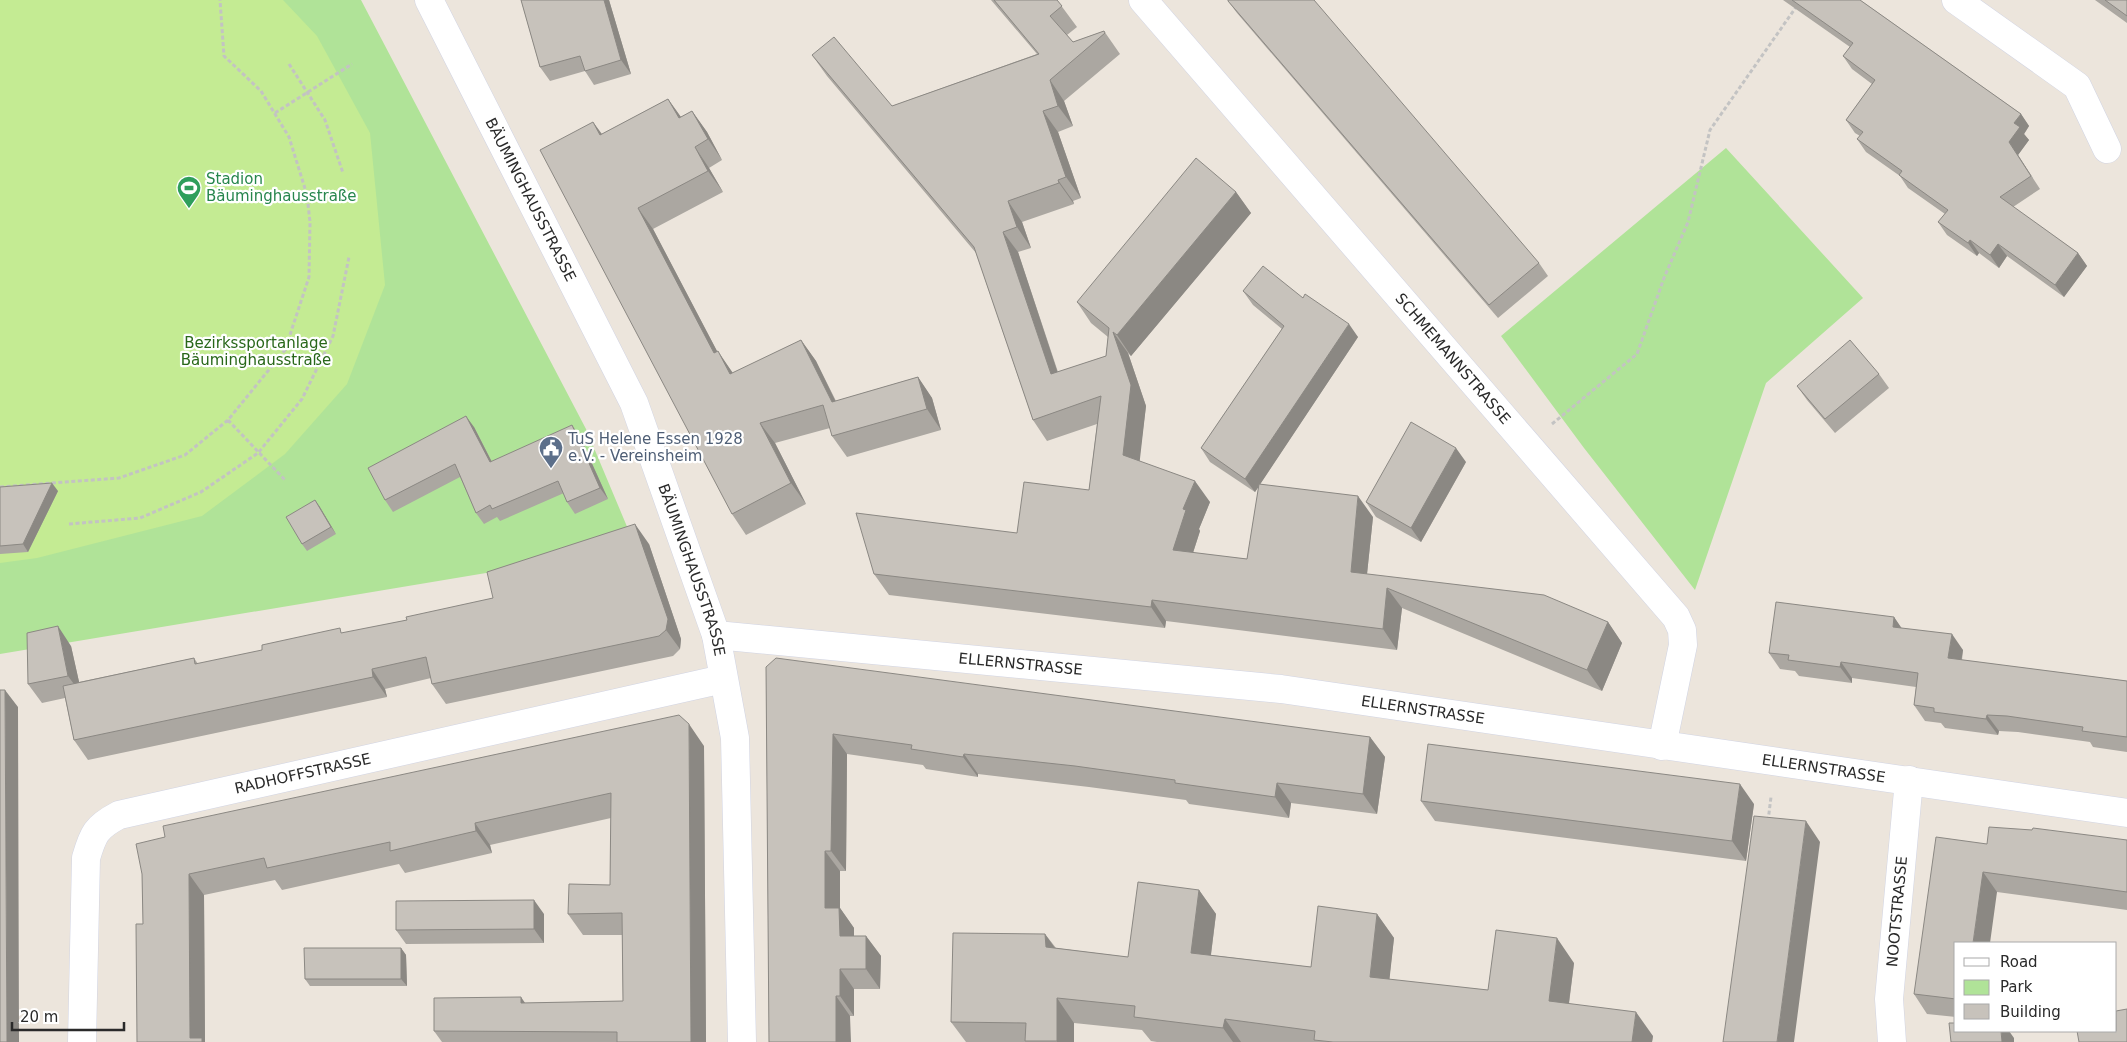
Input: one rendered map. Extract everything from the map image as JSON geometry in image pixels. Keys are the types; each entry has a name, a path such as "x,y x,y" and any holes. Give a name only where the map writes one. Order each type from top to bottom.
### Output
{"street":[{"name":"BÄUMINGHAUSSTRASSE","path":"429,0 634,403 716,635 735,738 742,1042"},
{"name":"SCHMEMANNSTRASSE","path":"1143,0 1676,617 1682,630 1683,645 1662,746"},
{"path":"1956,0 2077,86 2107,149"},
{"name":"ELLERNSTRASSE","path":"716,635 1281,689 2127,813"},
{"name":"RADHOFFSTRASSE","path":"82,1042 86,858 92,839 102,824 128,812 723,679"},
{"name":"NOOTSTRASSE","path":"1892,1042 1889,999 1909,780"}],"path":[{"path":"0,487 119,478 185,455 228,420 286,350 309,277 310,222 307,195 289,137 275,113 261,91 224,56 220,0"},
{"path":"1550,426 1637,354 1664,278 1688,222 1710,130 1801,0"},
{"path":"289,64 325,120 343,173"},
{"path":"275,113 352,64"},
{"path":"68,524 140,518 201,492 258,453 302,399 333,336 349,257"},
{"path":"228,420 285,480"},
{"path":"1767,826 1771,797"}],"green space":[{"name":"Bezirkssportanlage Bäuminghausstraße","path":"0,0 361,0 586,429 636,548 0,654"},
{"name":"Stadion Bäuminghausstraße","path":"0,0 283,0 317,36 370,133 385,285 347,384 285,454 202,516 37,558 0,563"},
{"path":"1726,148 1863,298 1766,383 1695,590 1584,448 1501,336"}],"building":[{"path":"521,0 604,0 621,60 585,71 580,56 540,67"},
{"path":"994,0 1057,0 1062,6 1050,16 1073,42 1104,31 1105,33 1050,80 1058,106 1043,111 1066,177 1058,180 1059,183 1008,201 1017,227 1003,232 1051,374 1106,356 1109,328 1077,302 1196,158 1236,192 1117,335 1113,332 1131,385 1123,455 1195,481 1183,509 1186,510 1173,550 1247,559 1259,484 1358,496 1351,572 1544,595 1608,622 1587,670 1387,588 1383,629 1152,600 1151,607 874,574 856,513 1017,533 1024,482 1089,490 1101,396 1033,420 974,247 812,55 834,37 892,106 1039,54"},
{"path":"1228,0 1314,0 1539,263 1489,305"},
{"path":"1792,0 1860,0 2021,114 2014,123 2020,127 2009,142 2031,176 2000,197 2078,253 2055,285 1998,244 1990,255 1970,240 1968,243 1938,222 1948,210 1899,175 1902,171 1857,139 1863,132 1846,120 1875,80 1843,56 1853,43"},
{"path":"2105,0 2127,0 2127,16"},
{"path":"668,99 679,118 692,111 708,139 695,147 708,171 638,208 714,353 718,351 730,374 801,340 832,402 918,377 927,409 832,436 823,405 760,423 791,483 732,514 540,150 593,122 600,135"},
{"path":"1263,266 1303,298 1305,294 1349,324 1245,479 1201,448 1284,326 1243,291"},
{"path":"1850,340 1879,374 1825,419 1797,386"},
{"path":"466,416 490,462 572,425 600,488 567,502 558,481 492,509 490,505 476,513 455,464 385,500 368,468"},
{"path":"1411,422 1456,448 1411,528 1366,502"},
{"path":"52,483 23,544 0,546 0,487"},
{"path":"315,500 331,527 302,544 286,517"},
{"path":"635,524 668,619 666,630 659,636 432,684 426,657 372,669 373,677 74,740 63,686 194,658 195,664 262,650 262,645 340,628 341,633 407,620 406,617 493,598 487,572"},
{"path":"1776,602 1894,617 1893,627 1952,634 1948,658 2127,681 2127,737 2082,731 2083,727 2007,716 1987,715 1986,719 1934,712 1934,708 1914,705 1918,673 1841,662 1840,667 1788,660 1789,655 1769,653"},
{"path":"58,626 68,676 28,684 27,633"},
{"path":"776,658 1370,737 1363,794 1277,783 1275,797 1075,766 964,754 963,757 911,749 912,745 833,734 831,851 825,851 825,908 839,908 840,936 866,936 866,969 840,969 840,996 836,996 836,1042 769,1042 766,667"},
{"path":"0,690 5,690 7,1042 0,1042"},
{"path":"679,715 689,724 691,1042 617,1042 617,1032 434,1031 434,998 521,997 521,1003 623,1001 622,913 568,914 569,884 610,885 611,793 475,823 476,831 390,851 390,842 267,868 264,858 189,874 190,1038 202,1038 202,1042 137,1042 136,924 143,924 142,874 136,844 165,837 163,826"},
{"path":"1428,744 1740,784 1732,841 1421,801"},
{"path":"1754,816 1806,821 1777,1042 1723,1042"},
{"path":"1989,827 2032,830 2033,828 2127,840 2127,892 1983,872 1973,942 1954,942 1954,999 1914,994 1936,837 1987,844"},
{"path":"1138,882 1199,890 1191,953 1311,967 1318,906 1377,914 1370,977 1488,990 1496,930 1557,938 1549,1001 1636,1012 1632,1042 1333,1042 1314,1040 1315,1031 1225,1019 1223,1028 1134,1017 1135,1006 1057,998 1057,1041 1025,1041 1026,1023 951,1022 953,933 1045,934 1046,947 1128,957"},
{"path":"534,900 534,929 396,930 396,901"},
{"path":"304,948 401,948 401,979 305,979"},
{"path":"2127,1009 2127,1042 2079,1042 2077,1032 2117,1032 2117,1011"},
{"path":"1949,1023 1954,1023 1954,1032 2001,1032 2002,1042 1951,1042"}],"place":[{"name":"Stadion Bäuminghausstraße","path":"189,209"},
{"name":"TuS Helene Essen 1928 e.V. - Vereinsheim","path":"551,469"}]}
